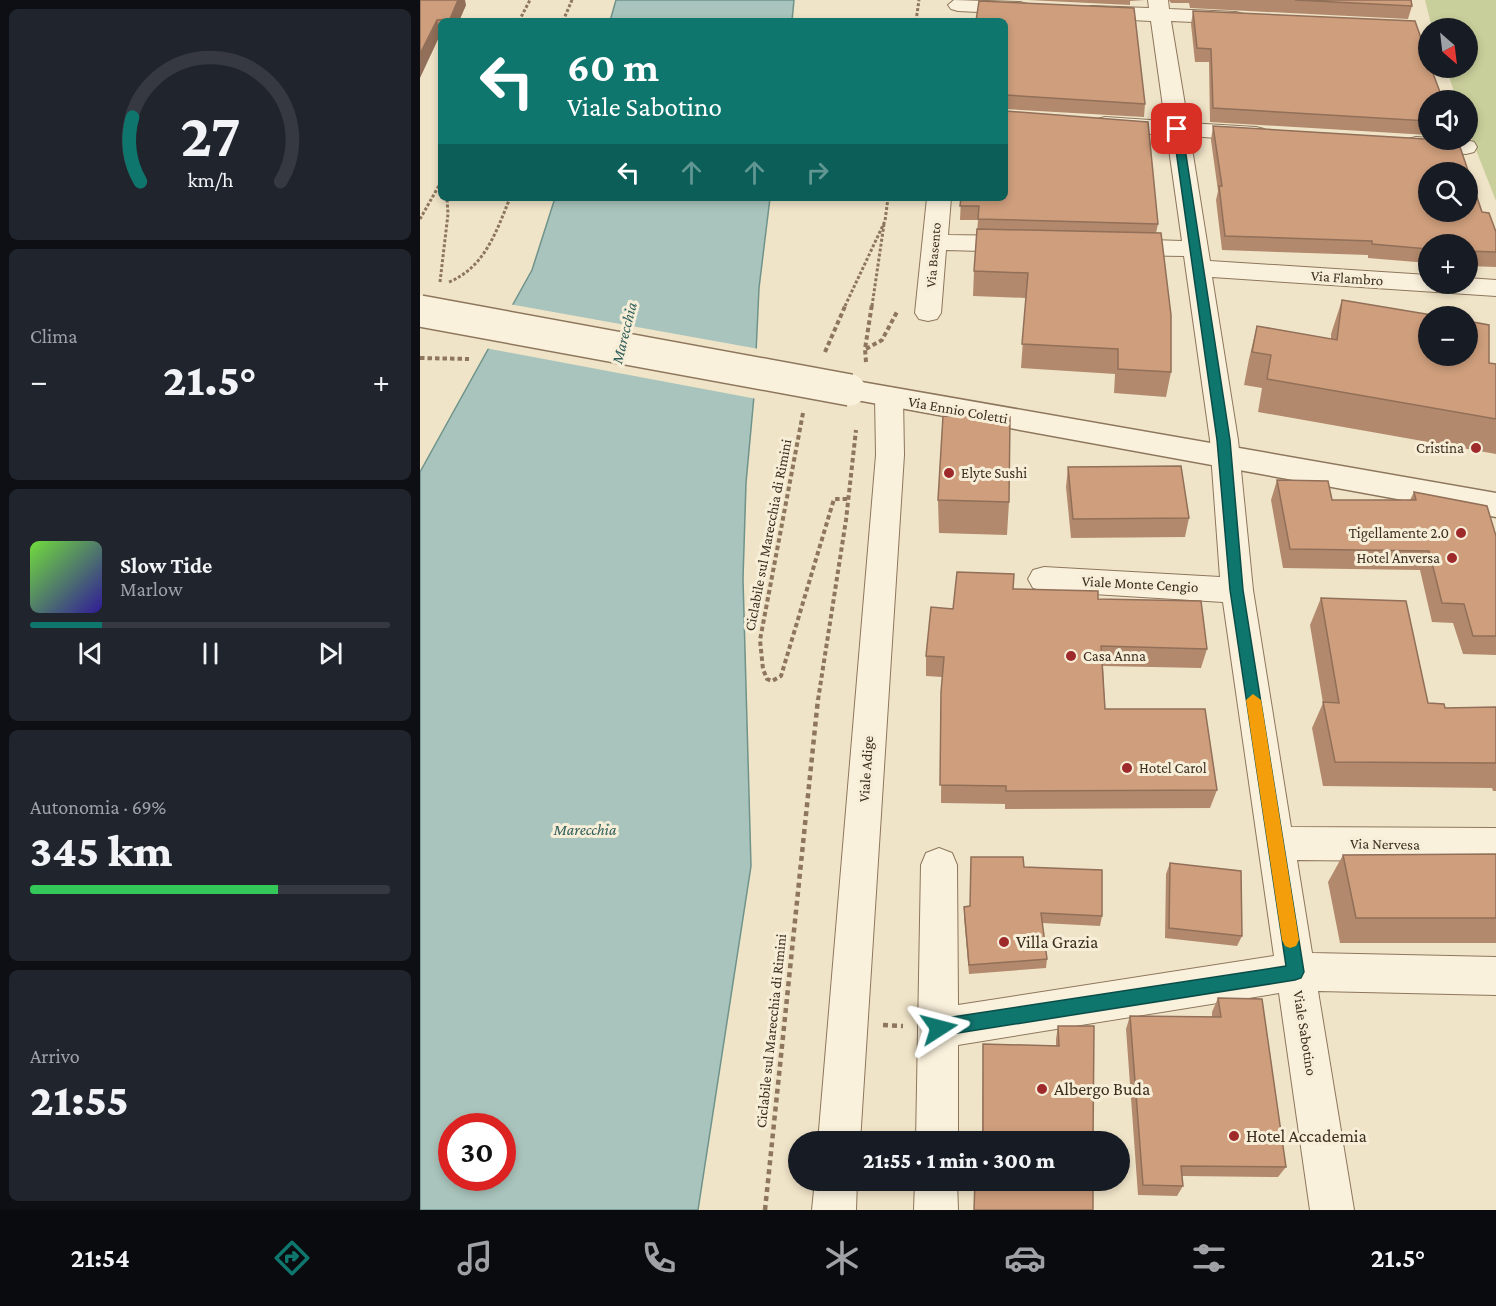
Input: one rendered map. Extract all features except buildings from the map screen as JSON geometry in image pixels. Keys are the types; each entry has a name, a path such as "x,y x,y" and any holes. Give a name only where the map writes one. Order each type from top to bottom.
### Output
{"street":[{"path":"1077,11 1159,8 1253,19"},
{"name":"Viale Sabotino","path":"1159,8 1224,440 1223,454 1237,590 1332,1210"},
{"path":"958,9 1041,9"},
{"path":"1085,123 1281,135"},
{"path":"1397,143 1418,144"},
{"name":"Via Basento","path":"928,313 939,201"},
{"path":"934,242 1040,245"},
{"name":"Via Flambro","path":"1099,246 1196,259 1496,288"},
{"name":"Via Ennio Coletti","path":"420,311 1496,505"},
{"name":"Viale Adige","path":"840,1131 890,455 867,393"},
{"name":"Viale Monte Cengio","path":"1044,579 1237,590"},
{"name":"Via Nervesa","path":"1275,843 1496,845"},
{"path":"937,1131 939,865"},
{"path":"939,1028 1295,972 1496,976"},
{"path":"834,1210 835,1191"},
{"path":"936,1191 936,1210"}],"path":[{"path":"521,18 530,0"},
{"path":"564,18 572,0"},
{"path":"916,18 919,0"},
{"path":"420,219 438,188"},
{"path":"447,201 448,214 440,284 465,278 486,251 509,201"},
{"path":"867,393 865,349 888,201"},
{"path":"822,361 862,266 885,220"},
{"path":"420,358 469,359"},
{"name":"Ciclabile sul Marecchia di Rimini","path":"804,411 760,640 763,669 767,679 772,681 781,676 834,499 848,499"},
{"name":"Ciclabile sul Marecchia di Rimini","path":"765,1210 818,697 854,457 856,422"},
{"path":"846,1023 939,1028"}],"green space":[{"path":"1425,0 1496,0 1496,201 1476,150 1478,150 1478,90 1454,90 1449,78 1478,78 1478,18 1430,18"}],"water":[{"path":"616,0 794,0 792,18 611,18"},
{"name":"Marecchia","path":"554,201 770,201 759,288 754,396 746,483 743,579 751,866 698,1210 420,1210 420,472 532,270"}],"pier":[{"path":"509,304 759,349 757,399 485,348"}],"slow traffic":[{"path":"1253,700 1290,940"}],"place":[{"name":"Cristina","path":"1476,448"},
{"name":"Elyte Sushi","path":"949,473"},
{"name":"Tigellamente 2.0","path":"1461,533"},
{"name":"Hotel Anversa","path":"1452,558"},
{"name":"Casa Anna","path":"1071,656"},
{"name":"Hotel Carol","path":"1127,768"},
{"name":"Villa Grazia","path":"1004,942"},
{"name":"Albergo Buda","path":"1042,1089"},
{"name":"Hotel Accademia","path":"1234,1136"}],"route":[{"path":"939,1028 1295,972 1237,590 1223,454 1224,440 1177,129"}]}
